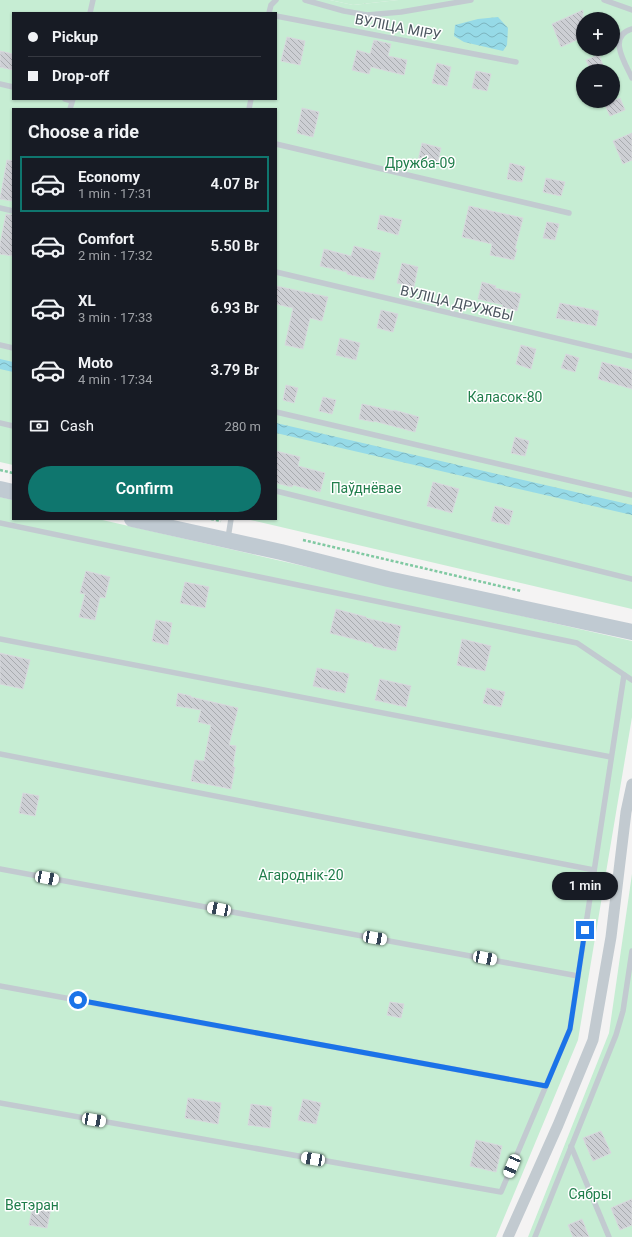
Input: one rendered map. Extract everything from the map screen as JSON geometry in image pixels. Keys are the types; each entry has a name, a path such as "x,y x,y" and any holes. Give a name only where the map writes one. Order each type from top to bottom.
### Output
{"street":[{"path":"0,488 12,492"},
{"path":"137,520 228,540 388,579 632,632"},
{"path":"508,1237 558,1125 593,1040 611,937 626,812 632,784"}],"lane":[{"path":"90,12 93,0"},
{"path":"269,12 276,0"},
{"path":"305,0 344,11 367,15 389,14 471,0"},
{"path":"604,0 632,10"},
{"name":"ВУЛІЦА МІРУ","path":"277,16 516,62"},
{"path":"632,29 622,35 619,45 632,78"},
{"path":"0,84 12,87"},
{"path":"277,144 569,213"},
{"path":"0,208 12,211"},
{"name":"ВУЛІЦА ДРУЖБЫ","path":"277,272 632,356"},
{"path":"0,345 12,348"},
{"path":"277,412 632,495"},
{"path":"0,423 12,426"},
{"path":"277,491 632,579"},
{"path":"228,540 231,521"},
{"path":"0,523 577,643 632,680"},
{"path":"0,639 611,757"},
{"path":"0,1104 501,1192 570,1029 624,675"},
{"path":"0,754 594,870"},
{"path":"0,869 578,976"},
{"path":"535,1237 616,1035 623,1011 632,952"},
{"path":"0,986 546,1086"},
{"path":"571,1146 609,1237"}],"path":[{"path":"0,470 12,473"},
{"path":"221,520 231,521"},
{"path":"300,540 526,592"}],"green space":[{"path":"0,0 330,0 353,5 398,0 632,0 632,609 250,520 277,520 277,108 12,108 12,465 0,462"},
{"path":"330,0 398,0 353,5"},
{"name":"Агароднік-20","path":"0,497 12,500 12,520 102,520 632,641 632,717 578,1040 496,1237 0,1237"},
{"name":"Сябры","path":"632,874 632,1237 528,1237 609,1033"}],"water":[{"path":"498,17 508,28 507,45 503,51 464,42 454,36 455,25 478,19"},
{"path":"0,359 12,362 12,372 0,369"},
{"path":"277,423 632,505 632,515 277,433"}],"building":[{"path":"576,13 576,40 561,47 552,24"},
{"path":"287,37 305,41 300,65 281,61"},
{"path":"374,40 391,44 388,56 407,60 404,75 371,67 369,74 352,70 357,50 370,54"},
{"path":"0,51 12,54 12,70 0,67"},
{"path":"599,56 602,64 588,64 586,60"},
{"path":"437,63 451,67 447,86 432,83"},
{"path":"476,71 491,74 487,91 472,88"},
{"path":"620,98 625,110 610,116 606,108 620,108"},
{"path":"302,108 319,112 313,137 297,133"},
{"path":"632,133 632,160 623,164 613,141"},
{"path":"422,143 441,148 437,165 418,161"},
{"path":"7,160 12,161 12,201 0,199"},
{"path":"510,163 525,167 522,182 507,179"},
{"path":"546,178 565,182 561,196 543,192"},
{"path":"469,206 523,218 515,249 517,249 514,260 490,255 492,244 462,237"},
{"path":"6,214 12,215 12,256 0,254 0,244"},
{"path":"380,215 402,220 398,235 377,229"},
{"path":"547,222 559,224 555,240 543,238"},
{"path":"354,246 381,253 374,280 320,266 324,249 351,256"},
{"path":"402,263 418,267 414,287 397,283"},
{"path":"482,282 496,286 495,288 521,294 517,311 502,307 503,305 478,299"},
{"path":"277,286 328,297 322,321 310,318 303,349 285,345 293,308 277,304"},
{"path":"560,303 599,311 596,326 556,318"},
{"path":"381,310 398,314 393,332 377,328"},
{"path":"340,338 360,343 356,360 336,355"},
{"path":"521,345 536,349 531,369 516,364"},
{"path":"566,354 579,358 575,372 561,368"},
{"path":"602,362 632,370 632,389 598,379"},
{"path":"286,385 298,388 294,403 283,400"},
{"path":"323,397 336,400 332,414 319,411"},
{"path":"362,404 394,410 419,417 415,432 374,421 359,419"},
{"path":"515,437 529,441 525,456 511,453"},
{"path":"277,451 300,457 298,466 325,473 320,492 293,485 292,487 277,483"},
{"path":"433,482 459,489 452,513 427,506"},
{"path":"495,506 513,511 509,525 491,521"},
{"path":"86,571 110,577 105,598 100,597 95,620 79,617 85,594 80,593"},
{"path":"185,582 209,587 205,608 180,603"},
{"path":"336,609 401,626 396,651 373,646 373,644 330,633"},
{"path":"156,620 172,623 168,645 152,641"},
{"path":"462,639 491,646 485,671 457,665"},
{"path":"0,653 30,660 23,689 0,684"},
{"path":"317,668 349,674 345,693 313,686"},
{"path":"380,679 411,686 406,707 375,700"},
{"path":"487,688 505,692 501,707 483,703"},
{"path":"178,693 238,708 229,745 236,746 233,767 235,767 231,789 191,781 195,760 204,761 211,725 198,722 201,710 176,706"},
{"path":"23,793 39,796 35,816 19,813"},
{"path":"390,1002 404,1004 401,1018 387,1015"},
{"path":"188,1098 221,1103 218,1124 185,1118"},
{"path":"303,1099 321,1103 316,1124 298,1120"},
{"path":"251,1104 272,1107 270,1128 248,1125"},
{"path":"601,1131 611,1153 593,1161 583,1138"},
{"path":"476,1140 502,1146 496,1172 470,1166"},
{"path":"632,1199 632,1225 620,1230 611,1208"},
{"path":"33,1204 51,1208 47,1228 29,1225"},
{"path":"582,1219 589,1237 573,1237 568,1225"}],"route":[{"path":"78,1000 546,1086 570,1029 585,930"}],"park label":[{"name":"Дружба-09","path":"420,163"},
{"name":"Каласок-80","path":"505,397"},
{"name":"Паўднёвае","path":"366,488"},
{"name":"Ветэран","path":"32,1205"}]}
